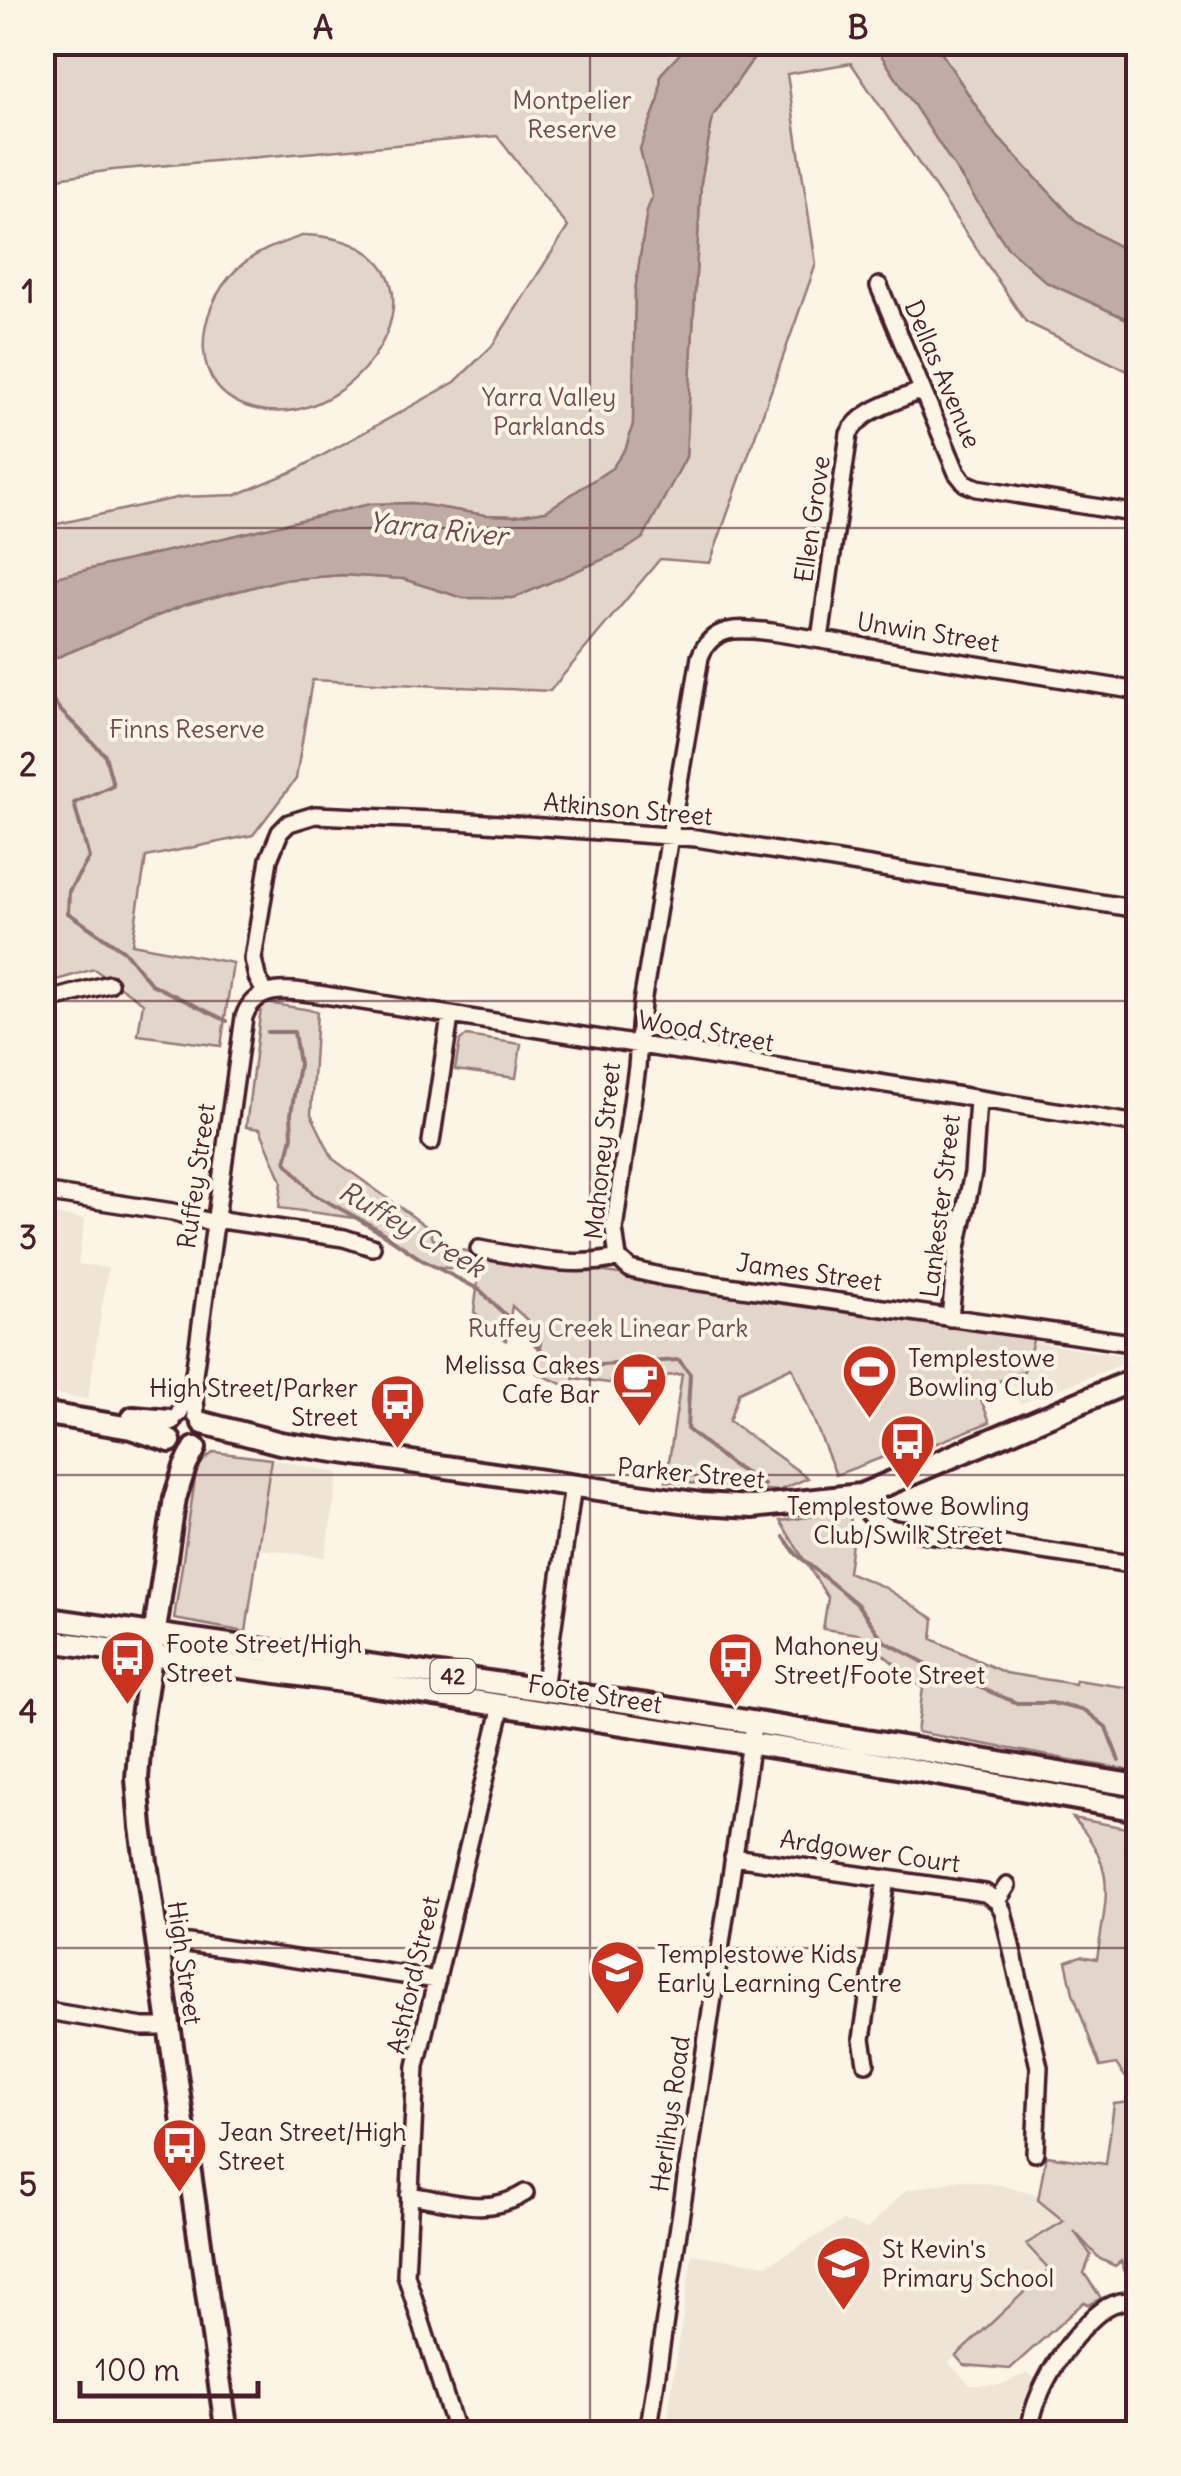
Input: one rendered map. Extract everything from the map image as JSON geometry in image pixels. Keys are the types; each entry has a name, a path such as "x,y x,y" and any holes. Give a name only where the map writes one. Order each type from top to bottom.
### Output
{"main road":[{"name":"Parker Street","path":"42,1401 280,1443 702,1504 752,1507 861,1495 1138,1378"},
{"name":"Parker Street","path":"42,1414 131,1428 182,1427"},
{"name":"High Street","path":"175,1498 184,1467 204,1435 182,1427 141,1724 138,1779 227,2434"},
{"name":"Parker Street","path":"197,1447 220,1442 280,1443"},
{"name":"Foote Street","path":"42,1618 544,1689 1138,1786"},
{"name":"Foote Street","path":"42,1640 751,1743 1138,1810"}],"street":[{"name":"Dellas Avenue","path":"879,286 957,473 965,483 1138,514"},
{"name":"Ellen Grove","path":"820,639 849,434 864,416 922,390"},
{"name":"Unwin Street","path":"711,637 741,629 1138,690"},
{"name":"Mahoney Street","path":"618,1258 614,1230 642,1003 700,657 711,637"},
{"name":"Atkinson Street","path":"265,993 256,978 253,959 269,859 280,832 302,818 332,814 696,838 1138,909"},
{"path":"42,1002 109,984"},
{"name":"Wood Street","path":"265,993 280,990 318,994 1138,1124"},
{"name":"Ruffey Street","path":"182,1427 194,1374 244,1018 248,1006 265,993"},
{"path":"431,1142 450,1017"},
{"name":"Lankester Street","path":"950,1318 957,1248 973,1173 978,1100"},
{"path":"42,1192 344,1238 372,1247"},
{"name":"James Street","path":"479,1249 565,1264 618,1258 630,1269 654,1275 1138,1344"},
{"path":"544,1689 573,1486"},
{"path":"861,1495 866,1511 878,1524 894,1529 1138,1565"},
{"name":"Ashford Street","path":"457,2434 406,2276 416,2066 502,1705"},
{"name":"Herlihys Road","path":"648,2434 755,1722"},
{"name":"Ardgower Court","path":"734,1857 984,1893 997,1901"},
{"path":"866,2064 862,2040 886,1879"},
{"path":"1007,1886 997,1901 1003,1911 1037,2053 1040,2084 1035,2152"},
{"path":"158,1943 188,1943 436,1980"},
{"path":"42,2010 143,2027 169,2027"},
{"path":"409,2196 489,2208 503,2206 525,2193"},
{"path":"1030,2434 1030,2414 1044,2382 1090,2322 1118,2302 1138,2300"}],"shaded area":[{"path":"43,1213 85,1219 78,1264 108,1268 88,1399 43,1392"},
{"path":"1033,1342 1138,1358 1020,1404 1010,1377 1024,1371"},
{"path":"271,1459 339,1473 325,1557 259,1549"},
{"name":"St Kevin's Primary School","path":"961,2180 1001,2185 1039,2196 1064,2221 1049,2268 949,2363 970,2385 1000,2385 1028,2373 1035,2378 1020,2410 1018,2433 665,2434 692,2254 767,2265 843,2221 867,2229 906,2190"}],"green space":[{"path":"43,43 690,43 661,74 659,99 640,149 653,197 647,211 635,291 633,424 626,448 612,469 546,511 485,515 412,503 370,504 43,580 43,527 181,497 236,495 294,471 455,382 492,346 568,227 497,136 113,170 43,180"},
{"name":"Finns Reserve","path":"764,43 873,43 1046,282 1138,324 1138,376 1026,322 851,63 787,74 816,264 710,563 660,559 550,691 312,680 296,779 253,835 146,857 132,944 233,963 221,1046 138,1035 143,1003 94,969 43,984 43,663 184,605 280,580 342,575 403,579 463,598 514,598 624,550 643,537 686,457 701,182 713,116"},
{"path":"935,43 1138,43 1138,258 1077,222 993,132"},
{"path":"305,235 356,246 384,269 393,300 386,335 365,367 335,394 297,409 256,409 233,400 217,386 207,368 205,327 223,286 237,269 261,252"},
{"name":"Ruffey Creek Linear Park","path":"267,1003 317,1011 311,1114 333,1159 430,1229 433,1239 454,1249 1034,1337 1024,1371 977,1390 990,1422 836,1475 792,1367 739,1392 729,1421 808,1478 778,1491 666,1481 682,1374 608,1383 574,1378 571,1388 537,1373 542,1334 512,1306 506,1340 474,1312 479,1273 434,1266 355,1218 279,1208 282,1181 260,1129 246,1127 261,1007"},
{"path":"466,1036 521,1044 516,1078 455,1070 460,1040"},
{"path":"214,1452 271,1459 246,1632 174,1619 197,1466"},
{"path":"850,1511 852,1543 848,1572 884,1587 934,1619 932,1639 1005,1673 1138,1689 1138,1772 917,1732 923,1688 859,1634 823,1629 828,1598 780,1521"},
{"path":"1073,1818 1138,1830 1138,2287 1131,2287 1121,2261 1115,2266 1100,2259 1074,2231 1091,2255 1084,2273 1101,2298 1089,2305 1084,2302 1010,2369 964,2365 956,2356 1049,2269 1026,2244 1064,2221 1038,2200 1046,2156 1106,2164 1114,2104 1131,2102 1132,2086 1116,2064 1100,2067 1073,1993 1066,1961 1081,1956 1097,1959 1106,1884 1097,1853"}],"water":[{"name":"Yarra River","path":"690,43 764,43 713,116 701,182 686,457 643,538 625,550 514,598 463,598 403,579 342,575 280,580 184,605 43,663 43,580 370,504 412,503 485,515 546,511 612,468 626,448 633,424 635,291 652,197 640,149 659,99 661,74"},
{"path":"873,43 935,43 993,132 1077,222 1138,258 1138,324 1046,282 1007,247"}],"waterway":[{"name":"Ruffey Creek","path":"42,686 105,755 113,785 74,803 89,858 69,891 68,913 124,951 151,984 227,1021"},
{"name":"Ruffey Creek","path":"267,1032 294,1032 299,1064 286,1162 313,1194 480,1290 547,1356 585,1366 679,1360 690,1374 687,1429 764,1485"},
{"name":"Ruffey Creek","path":"784,1537 796,1554 857,1604 884,1641 938,1670 1017,1703 1052,1703 1086,1711 1106,1727 1119,1761"},
{"name":"Ruffey Creek","path":"1126,1847 1138,1866"}],"place":[{"name":"Templestowe Bowling Club","path":"869,1421"},
{"name":"Melissa Cakes Cafe Bar","path":"639,1428"},
{"name":"High Street/Parker Street","path":"397,1451"},
{"name":"Templestowe Bowling Club/Swilk Street","path":"908,1491"},
{"name":"Foote Street/High Street","path":"127,1707"},
{"name":"Mahoney Street/Foote Street","path":"735,1709"},
{"name":"Templestowe Kids Early Learning Centre","path":"618,2017"},
{"name":"Jean Street/High Street","path":"179,2195"},
{"name":"St Kevin's Primary School","path":"843,2312"}],"park label":[{"name":"Montpelier Reserve","path":"572,114"},
{"name":"Yarra Valley Parklands","path":"549,412"}]}
